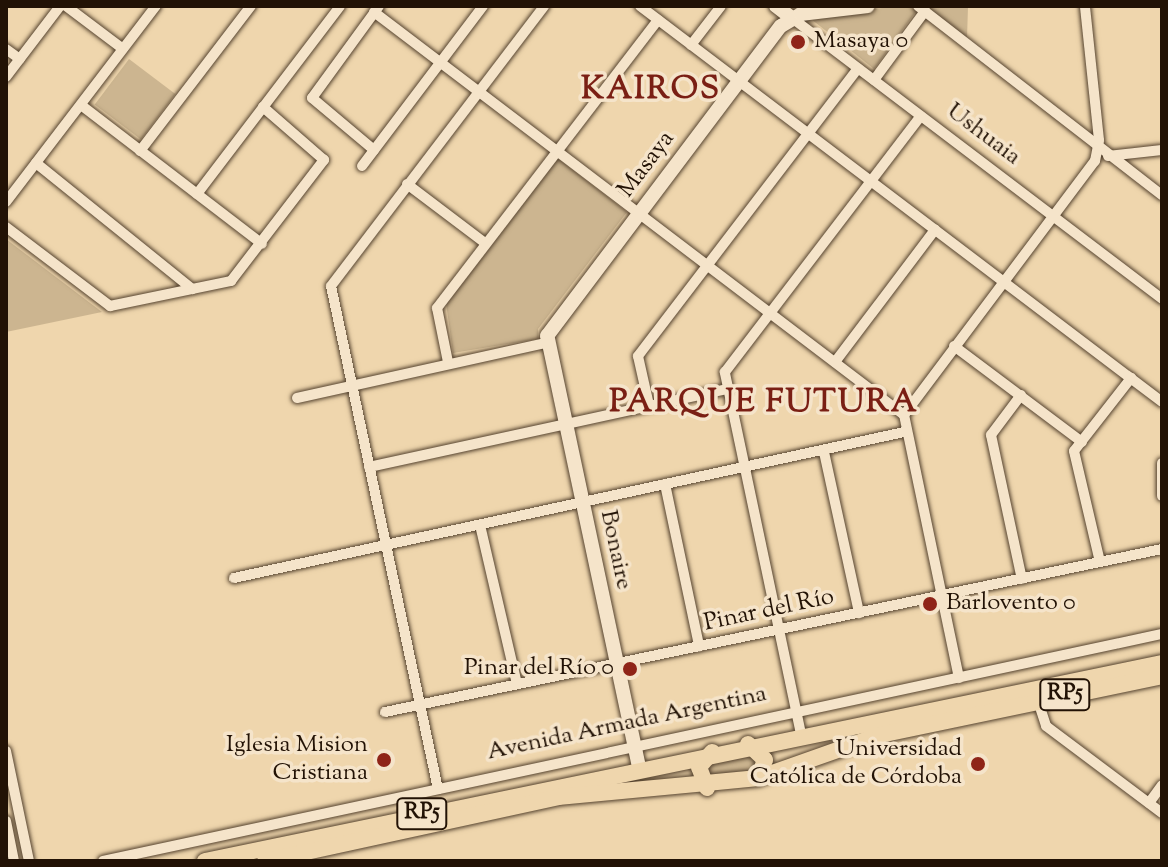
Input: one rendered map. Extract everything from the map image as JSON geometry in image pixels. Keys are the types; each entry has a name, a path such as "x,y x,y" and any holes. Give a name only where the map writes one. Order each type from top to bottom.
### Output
{"main road":[{"name":"Avenida Armada Argentina","path":"639,767 1162,663"},
{"name":"RP5","path":"265,861 624,788 707,788 758,778 851,742 1162,676"},
{"path":"748,744 764,756 758,778"},
{"path":"707,788 699,767 712,752"},
{"name":"RP5","path":"205,861 639,767"}],"street":[{"path":"6,77 60,6"},
{"path":"66,6 123,49"},
{"path":"6,202 156,6"},
{"path":"140,151 251,6"},
{"path":"197,194 340,6"},
{"path":"362,166 483,6"},
{"path":"438,789 351,384 334,281 544,6"},
{"path":"640,6 1162,402"},
{"path":"691,45 721,6"},
{"name":"Ushuaia","path":"776,6 1162,299"},
{"path":"792,18 868,6"},
{"path":"959,678 904,432 904,415 1095,161 1099,148 1085,6"},
{"path":"374,150 312,98 377,9 441,62 904,415"},
{"path":"874,80 922,9 1162,195"},
{"name":"Masaya","path":"546,343 552,325 739,81 792,18"},
{"path":"448,362 437,308 658,20"},
{"path":"6,49 20,59"},
{"path":"649,405 638,356 858,68"},
{"path":"81,105 262,244"},
{"path":"6,227 110,306 231,281 324,160 263,107"},
{"path":"801,734 725,372 921,116"},
{"path":"1095,161 1110,156 1162,150"},
{"path":"36,163 192,289"},
{"path":"407,184 485,243"},
{"path":"835,362 935,230"},
{"path":"297,398 448,362 546,343"},
{"name":"Bonaire","path":"546,343 639,767"},
{"path":"954,346 1082,442"},
{"path":"1100,562 1074,451 1131,378"},
{"path":"369,467 727,389"},
{"path":"1021,395 991,435 1022,579"},
{"path":"234,578 824,452 904,432"},
{"path":"824,452 859,613"},
{"path":"1161,465 1162,496"},
{"path":"665,484 699,646"},
{"path":"480,525 517,684"},
{"name":"Pinar del Río","path":"385,712 1162,549"},
{"name":"Avenida Armada Argentina","path":"103,861 1162,634"},
{"path":"1038,701 1046,726 1162,813"},
{"path":"6,751 29,861"},
{"path":"1149,803 1162,785"},
{"path":"6,821 14,861"}],"shaded area":[{"path":"904,6 917,10 874,69 806,15"},
{"path":"923,6 968,6 967,39"},
{"path":"129,59 175,94 141,139 95,105"},
{"path":"557,158 627,212 538,329 538,339 453,353 446,303"},
{"path":"6,239 102,312 6,332"},
{"path":"758,754 757,771 705,777 707,761"}],"place":[{"name":"Masaya 0","path":"798,42"},
{"name":"Barlovento 0","path":"930,604"},
{"name":"Pinar del Río 0","path":"630,669"},
{"name":"Iglesia Mision Cristiana","path":"384,760"},
{"name":"Universidad Católica de Córdoba","path":"978,764"}],"district":[{"name":"KAIROS","path":"651,90"},
{"name":"PARQUE FUTURA","path":"764,403"}]}
